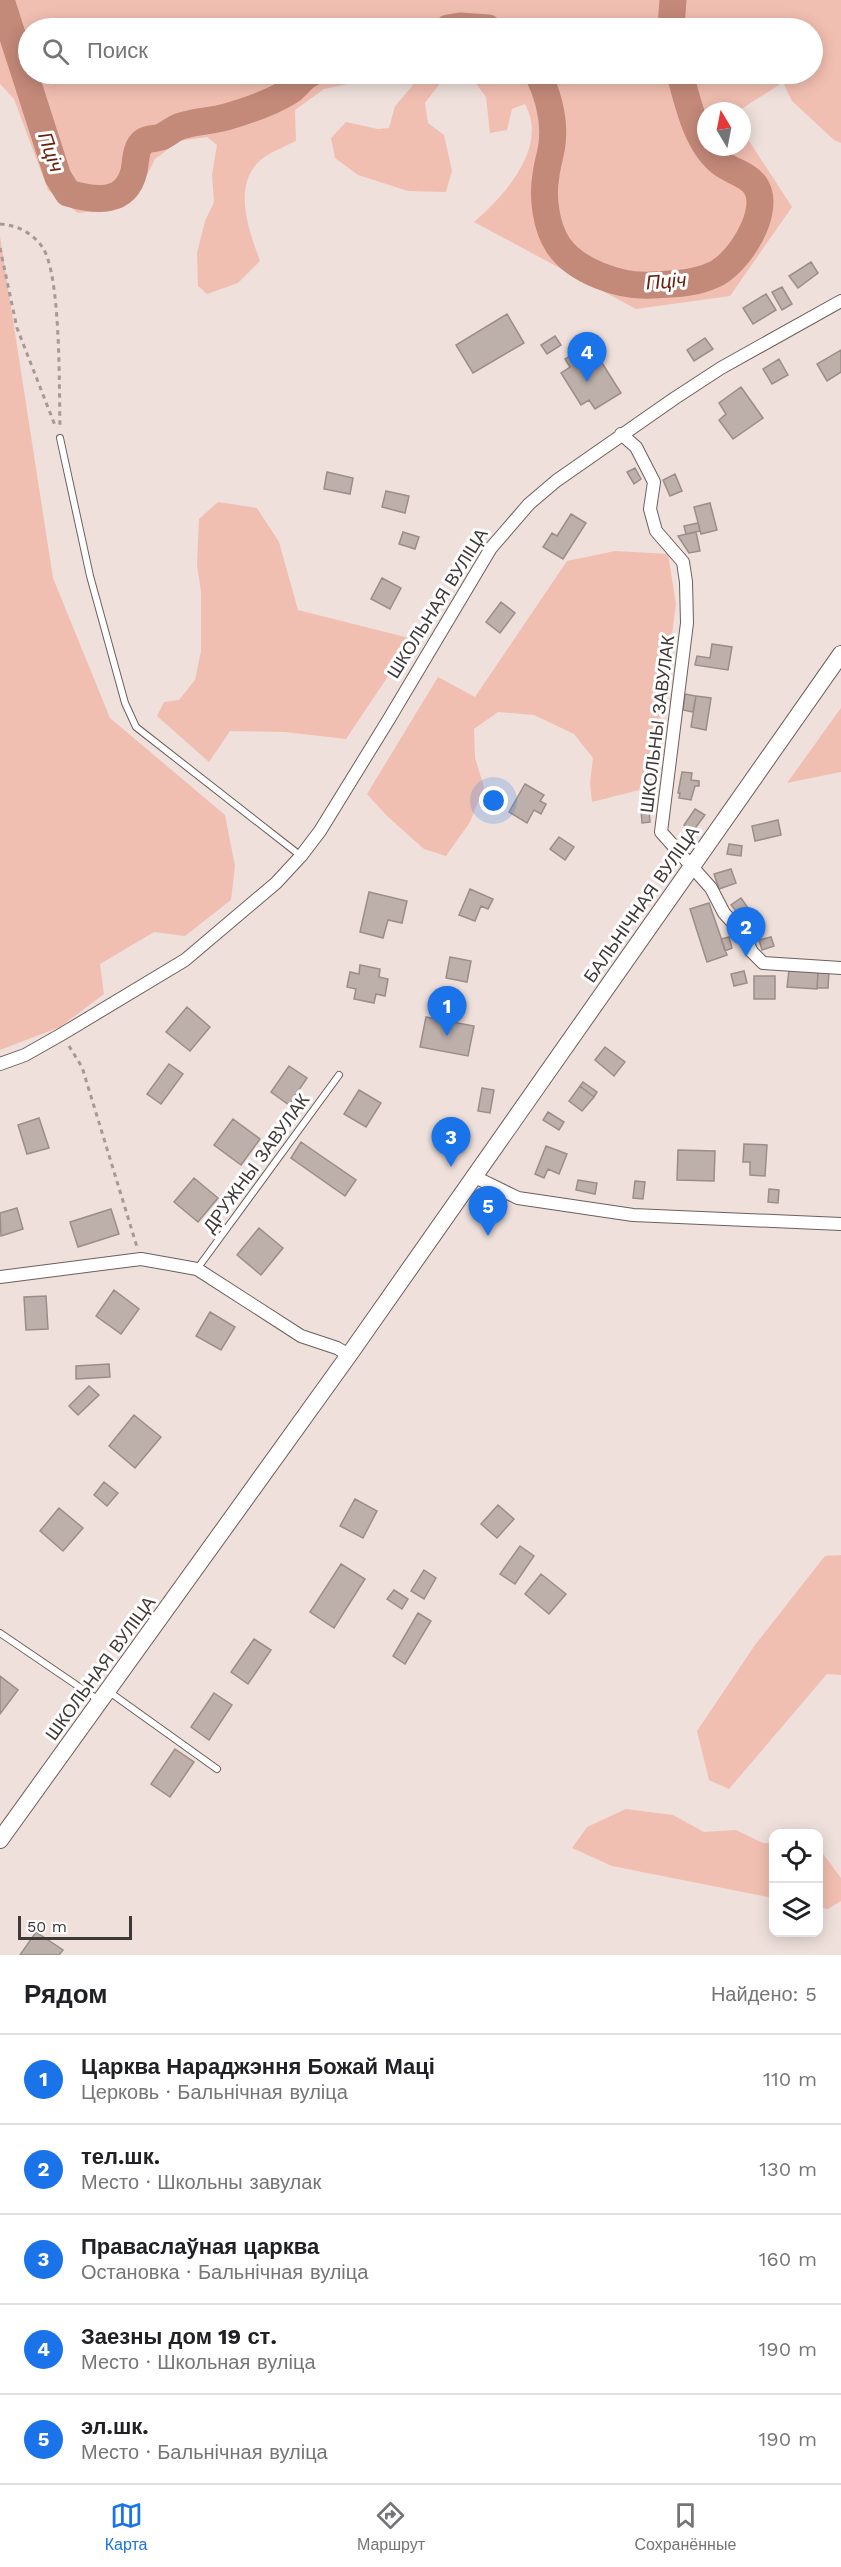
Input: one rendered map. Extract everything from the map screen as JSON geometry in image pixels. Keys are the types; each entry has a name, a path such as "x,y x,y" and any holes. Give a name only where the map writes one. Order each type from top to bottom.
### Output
{"street":[{"name":"ШКОЛЬНАЯ ВУЛІЦА","path":"0,1064 25,1055 189,957 276,883 302,856 389,719 491,548 529,504 556,481 621,434 721,368 841,302"},
{"name":"ШКОЛЬНЫ ЗАВУЛАК","path":"621,434 636,447 654,482 650,509 656,531 683,562 686,582 687,623 661,832 711,888 724,913 743,934 752,952 763,963 841,968"},
{"name":"БАЛЬНІЧНАЯ ВУЛІЦА","path":"327,1384 841,654"},
{"path":"473,1176 518,1198 633,1215 841,1224"},
{"path":"0,1277 141,1259 197,1269 301,1336 349,1354"},
{"name":"ШКОЛЬНАЯ ВУЛІЦА","path":"0,1840 327,1384"}],"lane":[{"path":"60,438 90,576 125,703 136,727 302,856"},
{"name":"ДРУЖНЫ ЗАВУЛАК","path":"197,1269 339,1075"},
{"path":"0,1633 104,1696 217,1769"}],"path":[{"path":"0,224 12,225 30,234 43,249 54,283 60,438"},
{"path":"0,248 17,328 60,438"},
{"path":"62,1034 82,1067 141,1259"}],"shaded area":[{"path":"0,0 841,0 841,143 834,140 792,101 784,84 823,84 823,18 18,18 18,84 348,84 324,89 295,110 296,141 269,154 255,166 248,178 245,205 247,220 260,261 238,283 207,294 198,286 197,253 205,221 214,202 212,175 217,145 207,137 179,141 155,159 144,181 122,208 78,213 48,190 14,99 0,84"},
{"path":"414,84 440,84 425,103 428,123 444,135 452,171 446,192 408,191 358,175 335,158 331,138 346,122 378,129 389,128 395,106"},
{"path":"476,84 779,84 751,103 697,102 697,156 751,156 751,144 792,207 730,296 636,309 474,222 510,184 528,153 532,137 531,120 525,104 512,109 507,130 490,133 486,97"},
{"path":"0,236 53,578 110,718 225,815 235,866 231,900 185,936 154,932 100,964 104,994 60,1027 0,1050"},
{"path":"218,502 257,508 279,542 298,610 413,639 346,739 285,732 230,731 209,762 157,716 164,702 179,700 195,680 201,651 201,591 197,565 199,519"},
{"path":"615,551 668,554 676,604 662,711 639,790 592,802 590,783 593,758 574,734 534,715 498,712 474,729 475,758 484,787 470,822 446,856 424,849 387,816 367,794 438,677 475,697 567,561"},
{"path":"841,708 841,772 787,783"},
{"path":"841,1555 841,1675 827,1674 729,1789 709,1780 697,1731 755,1645 825,1556"},
{"path":"626,1809 673,1815 704,1832 736,1830 763,1843 769,1843 769,1897 612,1866 572,1848 587,1827"},
{"path":"823,1854 841,1878 841,1901 828,1909 823,1908"}],"building":[{"path":"811,262 818,273 798,288 789,276"},
{"path":"782,287 792,304 782,310 772,292"},
{"path":"766,294 776,310 753,324 743,308"},
{"path":"507,314 524,343 473,373 456,345"},
{"path":"555,336 561,345 547,354 541,345"},
{"path":"705,338 713,349 694,361 687,350"},
{"path":"590,344 621,393 595,409 589,400 581,405 561,373 570,367 565,359"},
{"path":"841,350 841,372 827,381 817,364"},
{"path":"779,359 788,375 772,384 763,369"},
{"path":"741,387 763,418 733,439 719,420 726,414 719,403"},
{"path":"635,468 641,479 634,484 627,472"},
{"path":"327,472 353,478 350,494 324,489"},
{"path":"675,474 682,491 670,496 663,480"},
{"path":"386,491 409,496 405,513 382,507"},
{"path":"710,503 717,530 701,534 694,507"},
{"path":"571,514 586,523 563,559 543,547 552,533 557,536"},
{"path":"698,523 700,531 686,534 684,526"},
{"path":"403,532 419,537 415,549 399,544"},
{"path":"696,532 700,551 689,553 678,536"},
{"path":"382,578 401,588 390,609 371,599"},
{"path":"501,602 515,613 500,633 486,622"},
{"path":"712,644 732,647 728,670 695,665 697,656 710,658"},
{"path":"685,694 696,696 693,712 683,710"},
{"path":"696,696 711,698 706,730 691,727"},
{"path":"682,772 692,773 691,780 699,781 699,786 695,786 691,800 679,798"},
{"path":"525,784 544,795 540,801 546,804 541,814 534,810 527,823 509,812"},
{"path":"649,809 650,822 642,823 641,810"},
{"path":"695,809 705,815 693,831 684,825"},
{"path":"778,820 781,835 755,841 752,826"},
{"path":"559,837 574,847 565,860 550,849"},
{"path":"729,844 742,846 741,856 727,854"},
{"path":"731,869 736,883 719,889 714,874"},
{"path":"470,889 493,899 488,909 481,906 475,921 459,915"},
{"path":"369,892 407,901 402,923 388,920 383,938 360,932"},
{"path":"741,898 753,915 740,924 737,920 741,917 731,905"},
{"path":"709,903 727,955 707,962 690,909"},
{"path":"729,937 732,948 725,951 721,939"},
{"path":"771,937 774,946 762,950 759,940"},
{"path":"450,957 471,961 467,982 446,978"},
{"path":"360,965 380,969 379,977 388,979 385,996 376,994 374,1003 354,999 356,989 347,987 350,972 359,974"},
{"path":"789,970 818,972 817,989 787,987"},
{"path":"744,971 747,983 734,986 731,974"},
{"path":"818,972 829,972 828,988 817,988"},
{"path":"754,976 775,976 775,999 754,999"},
{"path":"187,1007 210,1027 190,1051 166,1032"},
{"path":"426,1017 474,1026 468,1056 420,1047"},
{"path":"605,1047 625,1062 614,1076 595,1060"},
{"path":"169,1064 183,1074 161,1104 147,1094"},
{"path":"289,1066 307,1078 289,1105 271,1092"},
{"path":"583,1082 597,1092 594,1097 580,1086"},
{"path":"580,1086 594,1097 582,1111 569,1101"},
{"path":"482,1088 494,1090 490,1113 478,1111"},
{"path":"359,1090 381,1103 366,1127 344,1114"},
{"path":"548,1112 564,1122 559,1130 543,1120"},
{"path":"39,1118 49,1148 27,1154 18,1125"},
{"path":"233,1119 260,1139 241,1165 214,1145"},
{"path":"301,1142 356,1180 345,1196 291,1158"},
{"path":"744,1144 767,1145 765,1176 750,1175 750,1162 743,1162"},
{"path":"546,1146 567,1154 559,1174 548,1169 544,1178 535,1174"},
{"path":"678,1150 715,1151 714,1181 677,1180"},
{"path":"194,1178 218,1198 198,1222 174,1202"},
{"path":"578,1180 597,1183 595,1194 576,1190"},
{"path":"635,1181 645,1182 643,1199 633,1198"},
{"path":"769,1189 779,1190 778,1203 768,1202"},
{"path":"17,1208 23,1229 1,1236 0,1213"},
{"path":"111,1209 119,1234 78,1247 70,1222"},
{"path":"259,1228 283,1248 261,1275 237,1255"},
{"path":"114,1290 139,1309 121,1334 96,1316"},
{"path":"46,1296 48,1329 26,1330 24,1297"},
{"path":"210,1312 235,1327 221,1350 196,1336"},
{"path":"109,1364 110,1377 76,1379 76,1366"},
{"path":"89,1386 99,1395 78,1415 69,1406"},
{"path":"134,1415 161,1437 135,1468 109,1446"},
{"path":"104,1482 118,1493 107,1506 94,1495"},
{"path":"355,1499 377,1511 363,1538 340,1526"},
{"path":"498,1505 514,1519 497,1538 481,1524"},
{"path":"59,1508 83,1528 63,1551 40,1531"},
{"path":"520,1546 534,1556 515,1584 500,1574"},
{"path":"341,1564 365,1579 334,1628 310,1612"},
{"path":"424,1570 436,1578 424,1599 411,1591"},
{"path":"541,1574 566,1594 549,1614 525,1594"},
{"path":"394,1590 408,1599 402,1609 387,1599"},
{"path":"418,1613 431,1621 405,1664 393,1656"},
{"path":"254,1639 271,1650 248,1684 231,1672"},
{"path":"0,1676 18,1690 0,1714"},
{"path":"214,1693 232,1705 209,1740 191,1727"},
{"path":"175,1749 194,1762 170,1797 151,1784"},
{"path":"36,1932 63,1950 59,1955 20,1955"}],"waterway":[{"name":"Пціч","path":"1,0 18,53"},
{"name":"Пціч","path":"672,18 673,0"},
{"name":"Пціч","path":"28,84 58,177 68,193 99,199 117,195 124,190 134,171 137,151 144,141 161,137 181,126 226,117 259,106 290,91 298,84"},
{"name":"Пціч","path":"542,84 552,117 552,144 544,193 550,230 566,254 587,270 612,280 639,285 698,280 723,269 733,260 750,236 760,208 755,185 748,178 721,163 705,145 694,122 683,84"}],"place":[{"name":"Заезны дом 19 ст.","path":"587,382"},
{"name":"тел.шк.","path":"746,957"},
{"name":"Царква Нараджэння Божай Маці","path":"447,1036"},
{"name":"Праваслаўная царква","path":"451,1167"},
{"name":"эл.шк.","path":"488,1236"}]}
